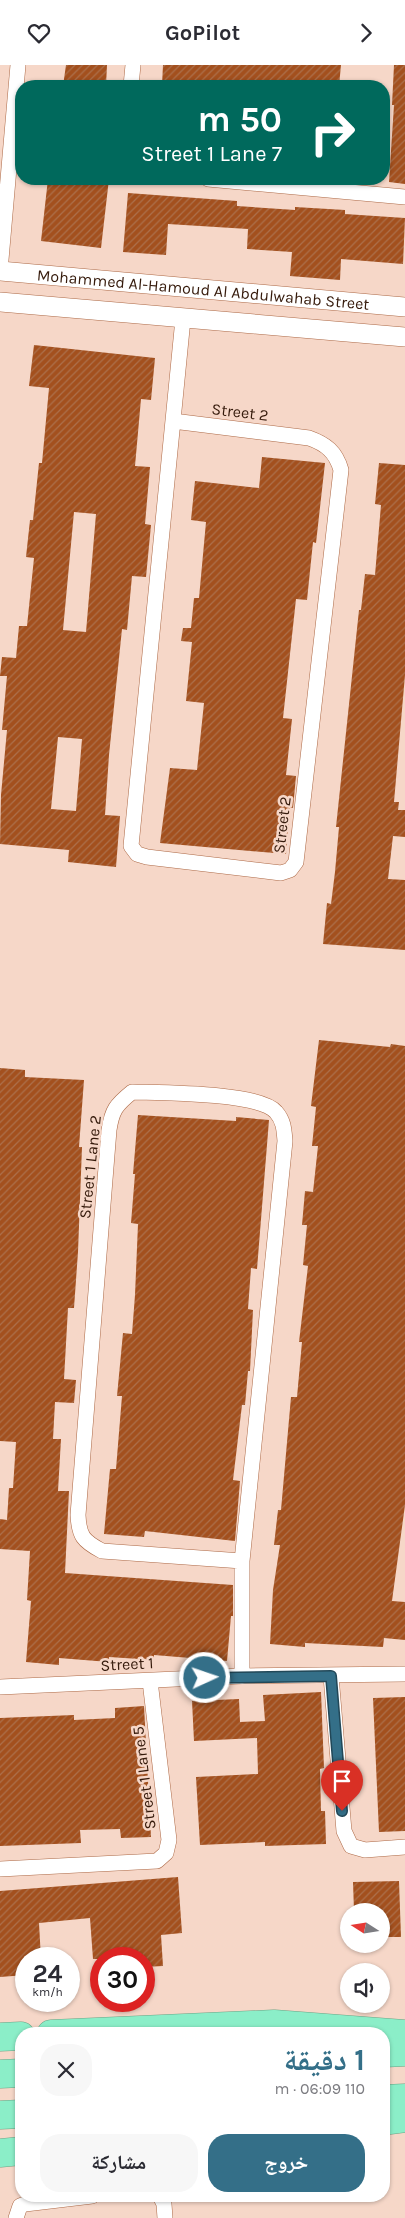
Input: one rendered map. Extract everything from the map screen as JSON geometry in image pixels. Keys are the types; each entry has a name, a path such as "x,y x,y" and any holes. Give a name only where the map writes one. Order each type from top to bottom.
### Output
{"highway":[{"path":"207,2027 274,2024 313,2027"},
{"path":"390,2033 405,2034"},
{"path":"0,2037 15,2036"},
{"path":"390,2053 405,2052"},
{"path":"0,2074 15,2073"},
{"path":"390,2099 405,2098"},
{"path":"0,2115 15,2114"},
{"path":"390,2120 405,2118"},
{"path":"0,2153 15,2152"}],"street":[{"path":"17,80 18,65"},
{"path":"132,80 133,65"},
{"path":"0,271 15,99"},
{"path":"274,185 405,197"},
{"name":"Mohammed Al-Hamoud Al Abdulwahab Street","path":"0,271 405,307"},
{"name":"Mohammed Al-Hamoud Al Abdulwahab Street","path":"0,302 405,337"},
{"name":"Street 2","path":"173,421 309,438 324,443 338,457 341,470 296,862 290,870 281,873 147,857 137,854 131,846 183,319"},
{"name":"Street 1 Lane 2","path":"242,1561 102,1551 89,1544 79,1531 78,1515 111,1113 119,1102 132,1092 212,1095 264,1103 275,1110 283,1123 284,1141 242,1561 242,1676"},
{"name":"Street 1","path":"0,1687 242,1676 405,1674"},
{"path":"331,1676 344,1831 351,1846 365,1850 405,1847"},
{"name":"Street 1 Lane 5","path":"0,1869 157,1861 166,1853 169,1840 150,1681"},
{"path":"16,2218 20,2206 25,2203 35,2202"},
{"path":"163,2202 165,2218"}],"building":[{"path":"66,65 107,65 106,80 64,80"},
{"path":"163,65 341,65 340,80 162,80"},
{"path":"394,65 405,65 405,184 390,182 394,105 392,105"},
{"path":"47,185 108,185 101,248 41,241"},
{"path":"128,193 237,201 237,206 295,210 295,207 345,210 345,214 405,218 403,264 341,259 340,280 290,276 292,252 247,249 248,229 168,224 166,255 123,252"},
{"path":"34,345 155,358 151,400 141,399 135,466 150,467 145,524 151,525 146,577 132,576 127,630 122,629 109,755 105,815 120,816 116,867 68,862 69,850 0,844 1,795 7,730 2,730 7,676 0,676 2,657 16,658 19,626 27,626 34,558 26,557 30,520 33,520 39,463 42,463 49,388 29,386","holes":["74,512 96,514 86,632 63,630","58,737 82,739 76,811 51,809"]},
{"path":"262,457 325,463 316,543 313,542 307,600 296,599 283,718 292,719 286,775 296,776 293,808 290,808 286,854 160,843 170,768 197,770 204,703 186,701 192,642 181,641 183,628 191,628 194,598 199,598 206,522 191,520 195,481 259,488"},
{"path":"379,463 405,465 405,675 394,802 399,802 398,810 405,810 405,837 393,836 388,879 405,880 405,950 323,944 327,903 331,904 335,872 339,827 336,827 359,610 361,610 365,574 375,575 381,505 375,504"},
{"path":"319,1040 390,1047 391,1044 405,1046 405,1505 392,1601 405,1602 405,1640 384,1638 383,1647 305,1643 305,1647 270,1644 273,1590 280,1545 274,1545 278,1510 281,1510 291,1397 297,1397 302,1342 299,1342 308,1266 303,1265 307,1225 302,1225 305,1191 313,1192 318,1146 312,1146 316,1107 311,1106"},
{"path":"0,1068 25,1070 25,1077 84,1080 79,1147 82,1147 78,1252 74,1308 68,1308 64,1379 76,1380 74,1403 55,1402 53,1439 61,1439 58,1491 69,1491 65,1573 233,1585 233,1616 231,1616 227,1661 154,1655 154,1660 109,1657 109,1662 59,1658 59,1665 26,1662 31,1601 27,1600 30,1551 0,1549 0,1519 7,1520 9,1488 13,1488 16,1442 0,1441"},
{"path":"138,1115 236,1121 236,1117 269,1120 257,1269 251,1268 248,1309 253,1310 250,1371 248,1371 245,1405 242,1405 233,1480 240,1481 235,1541 145,1531 144,1537 104,1534 110,1469 116,1469 122,1396 117,1396 123,1333 132,1334 138,1224 131,1223"},
{"path":"321,1692 324,1768 320,1769 321,1811 325,1811 326,1844 265,1846 265,1842 200,1845 196,1777 258,1774 257,1738 194,1741 192,1701 239,1699 240,1722 265,1721 263,1695"},
{"path":"405,1697 405,1831 379,1832 373,1698"},
{"path":"144,1706 151,1837 121,1838 120,1829 80,1830 81,1843 0,1846 0,1718 74,1715 74,1720 115,1718 115,1708"},
{"path":"178,1877 182,1933 161,1935 163,1966 155,1966 155,1947 92,1947 90,1918 39,1923 40,1947 15,1947 15,1976 0,1977 0,1891"},
{"path":"399,1881 401,1937 390,1937 390,1903 354,1903 353,1882"}],"route":[{"path":"205,1678 331,1676 342,1811"}]}
